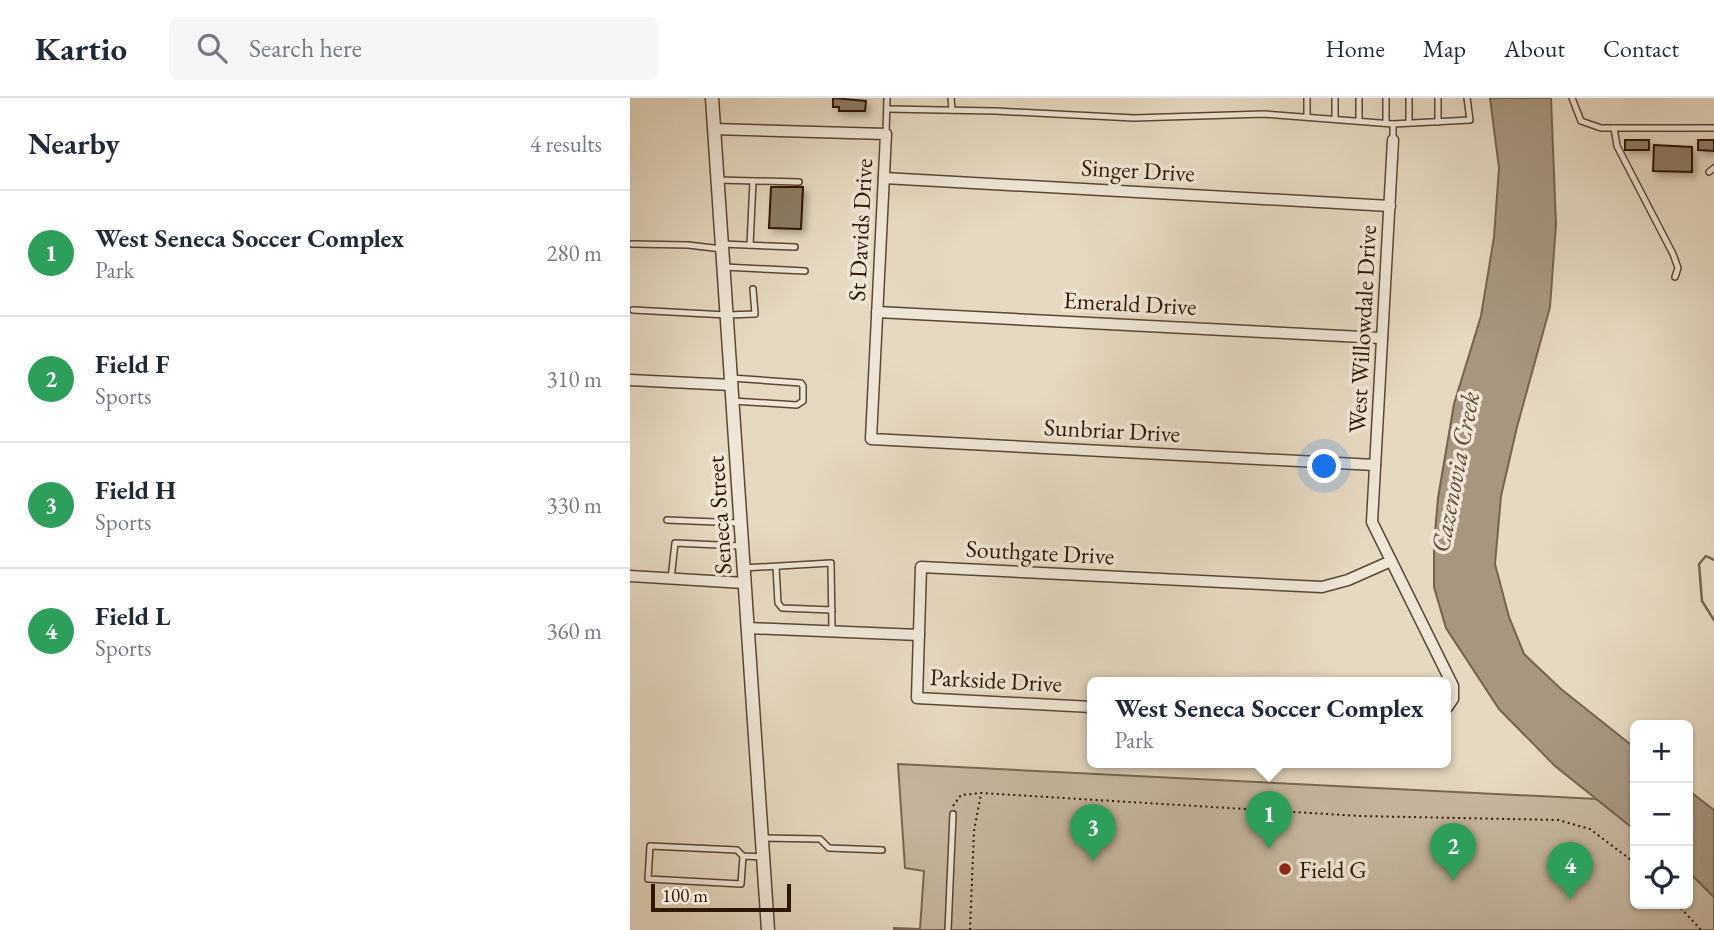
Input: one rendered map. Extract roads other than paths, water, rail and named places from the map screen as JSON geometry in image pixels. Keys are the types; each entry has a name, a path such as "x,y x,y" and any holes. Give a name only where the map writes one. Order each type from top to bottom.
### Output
{"street":[{"name":"Seneca Street","path":"712,98 768,930"},
{"name":"St Davids Drive","path":"714,129 886,134 872,415"},
{"name":"West Willowdale Drive","path":"1393,140 1373,523 1449,677"},
{"name":"Singer Drive","path":"884,178 1390,206"},
{"name":"Emerald Drive","path":"877,312 1381,338"},
{"path":"630,380 731,382"},
{"name":"Sunbriar Drive","path":"872,415 871,439 1375,465"},
{"name":"Southgate Drive","path":"919,635 921,567 1322,587 1348,580 1391,561"},
{"path":"630,576 744,583"},
{"path":"748,628 919,635"},
{"name":"Parkside Drive","path":"919,635 917,698 1087,707"},
{"name":"West Willowdale Drive","path":"1451,682 1451,702"}],"lane":[{"path":"886,134 887,98"},
{"path":"951,98 952,110"},
{"path":"1307,98 1307,117"},
{"path":"1335,98 1335,119"},
{"path":"1359,98 1359,121"},
{"path":"1386,98 1393,140"},
{"path":"1409,98 1409,123"},
{"path":"1438,98 1438,122"},
{"path":"887,109 1134,118 1264,114 1409,123 1470,120 1467,98"},
{"path":"1572,98 1581,121 1601,128 1714,128"},
{"path":"1614,128 1617,146 1673,254 1678,268 1675,276"},
{"path":"718,180 799,182"},
{"path":"750,245 753,181"},
{"path":"632,244 795,247"},
{"path":"723,267 805,271"},
{"path":"633,310 755,314 753,289"},
{"path":"731,382 801,383 803,386 803,401 797,405 732,401"},
{"path":"667,520 740,523"},
{"path":"671,579 675,543 742,546"},
{"path":"743,568 831,563 832,631"},
{"path":"776,567 778,603 782,608 832,610"},
{"path":"948,930 953,814"},
{"path":"762,838 820,839 829,848 882,850"},
{"path":"743,856 741,884 648,879 650,846 737,850 743,856 763,857"}],"water":[{"name":"Cazenovia Creek","path":"1490,98 1551,98 1556,224 1550,307 1501,496 1495,564 1509,617 1524,654 1561,689 1630,744 1630,826 1555,766 1499,709 1446,628 1434,587 1438,498 1454,404 1481,316 1494,237 1499,168"},
{"path":"1693,794 1714,810 1714,897 1693,876"}],"waterway":[{"path":"1714,560 1706,556 1699,564 1702,601 1714,620"}],"place":[{"name":"West Seneca Soccer Complex","path":"1269,849"},
{"name":"Field H","path":"1093,862"},
{"name":"Field G","path":"1285,869"},
{"name":"Field F","path":"1453,881"},
{"name":"Field L","path":"1570,900"}]}
